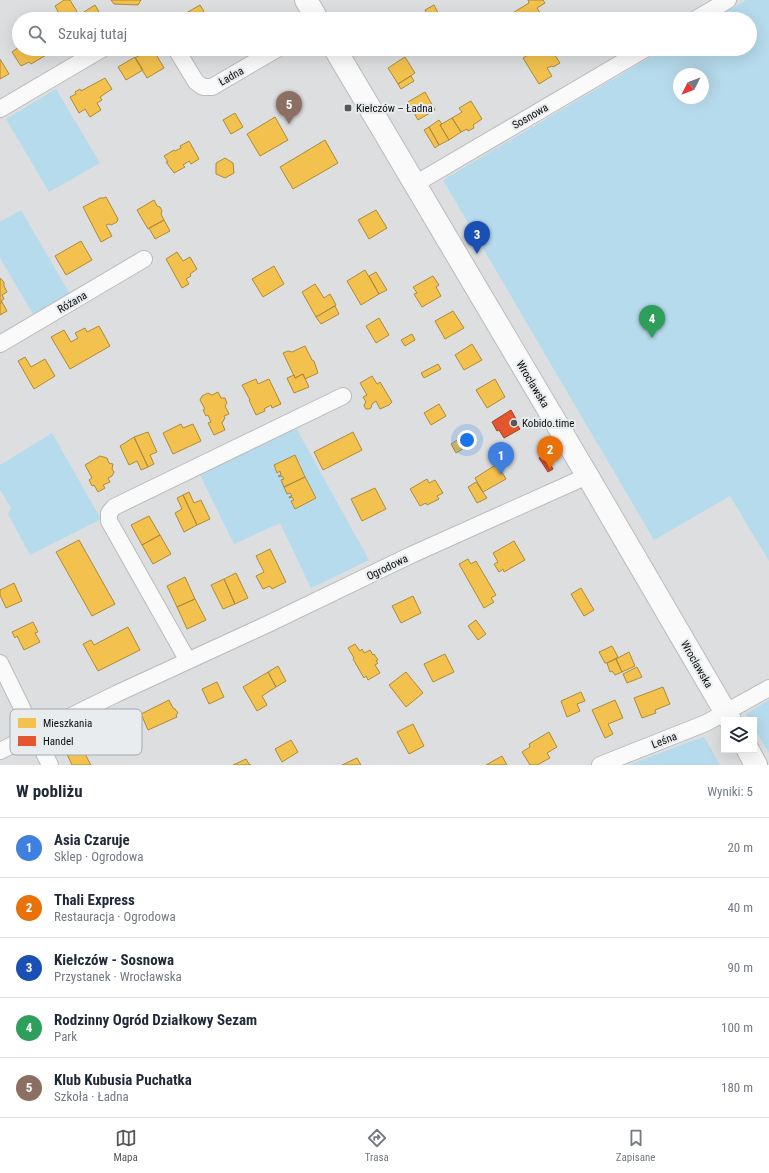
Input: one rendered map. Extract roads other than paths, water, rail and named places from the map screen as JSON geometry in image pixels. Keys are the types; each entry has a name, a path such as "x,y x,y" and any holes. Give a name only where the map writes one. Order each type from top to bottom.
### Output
{"street":[{"path":"306,0 313,12"},
{"path":"708,12 728,0"},
{"path":"0,109 90,56"},
{"name":"Ładna","path":"180,56 196,82 203,86 212,87 265,56"},
{"name":"Wrocławska","path":"339,56 728,716"},
{"name":"Sosnowa","path":"415,184 633,56"},
{"name":"Różana","path":"0,344 144,260"},
{"path":"188,661 109,521 109,513 114,507 343,396"},
{"name":"Ogrodowa","path":"86,709 268,624 410,555 587,475"},
{"path":"0,663 22,709"},
{"name":"Leśna","path":"600,765 706,723 728,716 769,688"},
{"name":"Ogrodowa","path":"0,751 10,746"},
{"path":"750,753 756,765"},
{"path":"45,755 50,765"}],"place":[{"name":"Kiełczów – Ładna","path":"348,108"},
{"name":"Klub Kubusia Puchatka","path":"289,124"},
{"name":"Kiełczów - Sosnowa","path":"477,254"},
{"name":"Rodzinny Ogród Działkowy Sezam","path":"652,338"},
{"name":"Kobido.time","path":"514,423"},
{"name":"Thali Express","path":"550,469"},
{"name":"Asia Czaruje","path":"501,475"}]}
